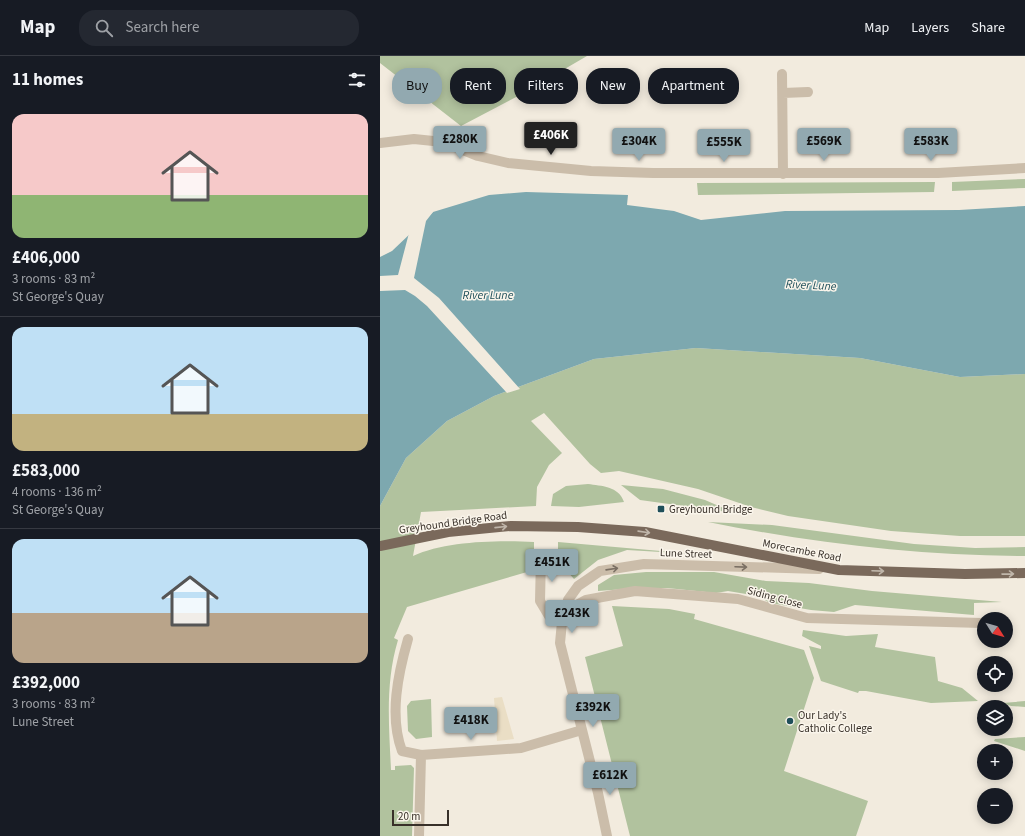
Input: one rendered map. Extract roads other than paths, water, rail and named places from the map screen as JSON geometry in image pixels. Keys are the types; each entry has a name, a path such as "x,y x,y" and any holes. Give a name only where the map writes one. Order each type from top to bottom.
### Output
{"main road":[{"name":"Greyhound Bridge Road","path":"380,546 448,532 511,526 578,527"},
{"name":"Morecambe Road","path":"578,527 645,532 840,570 965,574 1025,573"}],"street":[{"path":"782,74 783,174"},
{"path":"783,93 808,92"},
{"path":"380,143 414,139 443,142 478,156 508,163 591,171 783,174 938,172 1025,168"},
{"path":"541,557 540,601 549,616 562,622"},
{"name":"Lune Street","path":"607,836 560,643 562,622 568,600 578,586 600,571 644,564 840,570"},
{"name":"Siding Close","path":"566,611 586,600 635,591 738,600 807,618 977,623"},
{"path":"408,639 398,676 396,700 398,741 402,751 421,755 521,748 582,730"},
{"path":"418,836 421,755"}],"water":[{"name":"River Lune","path":"526,192 628,195 627,205 674,211 701,220 785,211 959,210 1025,206 1025,374 960,377 860,358 696,348 594,359 494,396 447,421 406,458 380,506 380,257 392,251 433,212 489,195"}],"place":[{"name":"Greyhound Bridge","path":"661,509"},
{"name":"Our Lady's Catholic College","path":"790,721"}]}
